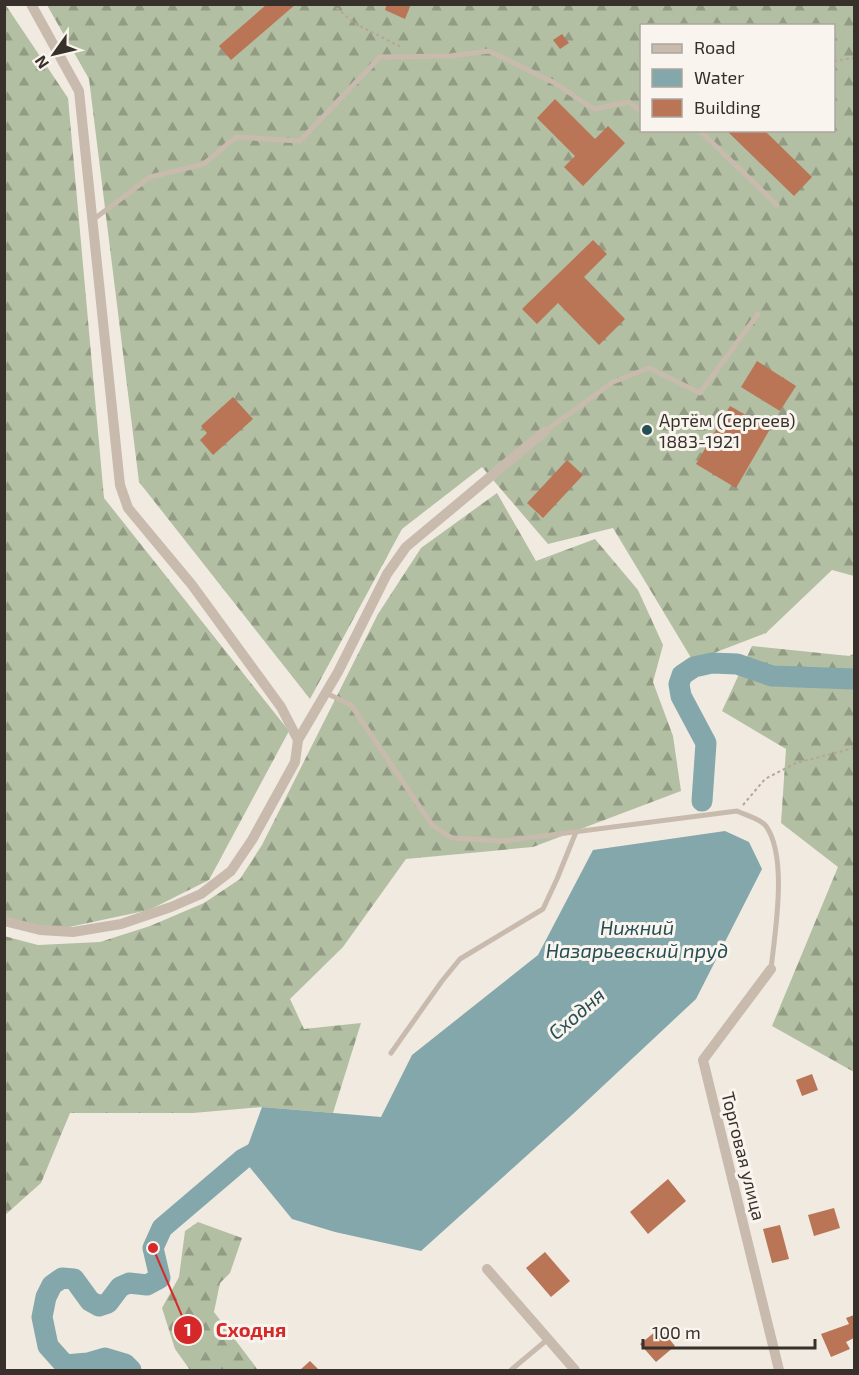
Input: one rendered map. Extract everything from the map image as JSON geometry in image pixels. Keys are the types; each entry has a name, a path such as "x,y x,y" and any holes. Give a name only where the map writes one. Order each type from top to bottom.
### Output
{"street":[{"path":"31,4 79,91 120,485 128,508 192,585 261,679 281,707 298,740"},
{"path":"4,921 40,930 73,932 121,924 201,894 231,871 252,840 295,762 298,740 326,693 387,574 406,547 544,432"},
{"name":"Торговая улица","path":"771,969 703,1060 779,1371"},
{"path":"487,1269 575,1371"}],"lane":[{"path":"93,219 150,177 204,164 236,138 300,141 380,57 450,56 489,51 553,82 594,109 629,102 640,110"},
{"path":"701,132 777,205"},
{"path":"544,432 613,382 649,368 700,393 758,314"},
{"path":"326,693 351,705 432,825 452,838 504,841 737,812 765,824 776,847 778,913 771,969"},
{"path":"391,1053 460,959 543,909 576,832"},
{"path":"511,1371 548,1339"}],"path":[{"path":"332,4 354,23 418,56"},
{"path":"835,61 855,58"},
{"path":"737,812 765,779 796,763 855,748"}],"green space":[{"path":"5,4 68,98 104,498 289,731 209,880 149,910 55,930 5,918"},
{"path":"47,5 854,5 854,576 832,570 766,633 693,661 613,528 548,544 482,467 402,529 310,699 139,482 89,79"},
{"path":"497,493 536,561 595,539 638,590 663,645 653,682 673,736 681,791 533,847 406,859 343,947 290,999 304,1029 361,1023 333,1113 262,1107 193,1113 70,1113 41,1183 5,1215 4,936 38,945 100,942 150,926 204,903 240,879 262,845 378,614 421,548"},
{"path":"752,646 849,656 854,654 854,1072 772,1026 838,867 781,823 786,749 722,711"},
{"path":"198,1222 242,1238 230,1273 220,1283 214,1312 258,1370 190,1370 175,1349 162,1308 179,1277 185,1231"}],"water":[{"name":"Нижний Назарьевский пруд","path":"725,831 749,842 762,869 696,999 421,1251 335,1232 292,1219 243,1159 262,1107 381,1117 412,1055 538,955 593,850"}],"building":[{"path":"267,4 296,4 231,60 219,46"},
{"path":"387,4 411,4 405,19 385,10"},
{"path":"562,34 569,43 560,49 553,40"},
{"path":"555,99 595,139 608,126 625,143 583,186 564,167 575,156 537,118"},
{"path":"728,132 766,132 812,177 794,196"},
{"path":"593,240 607,254 584,277 625,319 599,345 558,303 537,324 522,309"},
{"path":"757,361 796,386 780,411 741,387"},
{"path":"233,397 253,419 213,455 200,440 207,433 201,426"},
{"path":"730,406 770,429 736,488 696,464"},
{"path":"567,460 583,475 543,518 527,503"},
{"path":"812,1074 818,1090 802,1096 796,1080"},
{"path":"668,1179 686,1201 648,1234 630,1212"},
{"path":"834,1208 840,1228 814,1236 808,1215"},
{"path":"780,1225 789,1259 772,1263 763,1229"},
{"path":"545,1252 570,1281 551,1297 526,1268"},
{"path":"854,1315 854,1338 846,1342 850,1349 831,1357 821,1334 849,1324 846,1318"},
{"path":"660,1328 675,1346 656,1362 640,1344"},
{"path":"310,1361 319,1370 300,1370"}],"waterway":[{"name":"Сходня","path":"702,801 706,743 681,696 679,684 682,675 694,667 712,663 737,664 772,676 854,679"},
{"name":"Сходня","path":"131,1370 125,1364 105,1358 88,1363 65,1365 48,1346 42,1317 46,1297 52,1285 62,1278 74,1279 90,1301 99,1306 108,1303 120,1287 129,1283 147,1285 160,1278 153,1248 162,1228 243,1159 266,1147"}],"place":[{"name":"Артём (Сергеев) 1883-1921","path":"647,430"},
{"name":"Сходня","path":"153,1248"}]}
